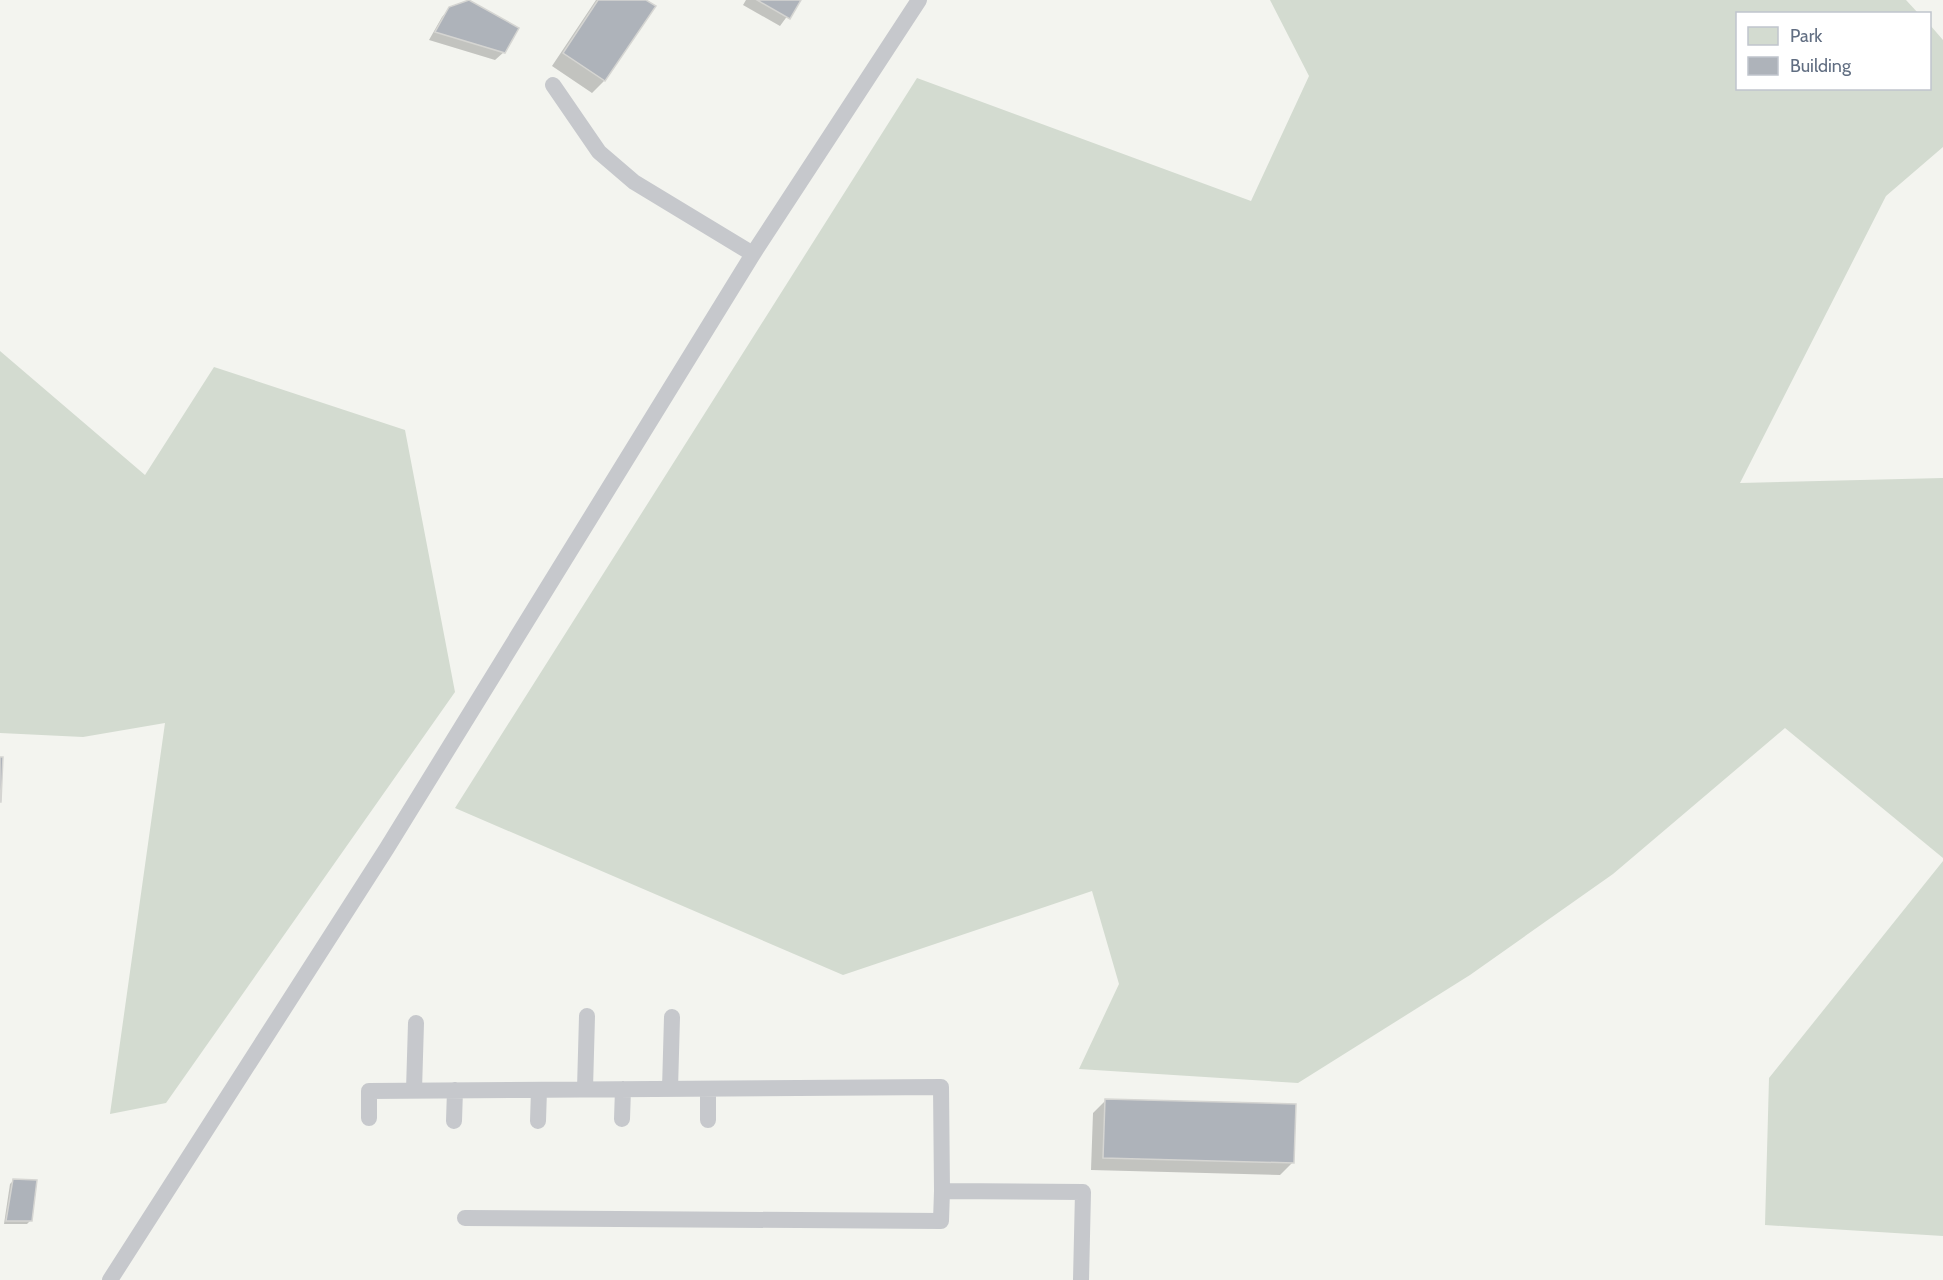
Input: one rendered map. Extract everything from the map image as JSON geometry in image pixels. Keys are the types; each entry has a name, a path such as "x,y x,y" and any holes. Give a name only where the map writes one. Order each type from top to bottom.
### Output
{"lane":[{"path":"110,1280 394,838 753,254 920,0"},
{"path":"553,84 599,152 634,182 753,254"},
{"path":"585,1089 587,1016"},
{"path":"670,1089 672,1017"},
{"path":"414,1090 416,1023"},
{"path":"369,1118 369,1091 941,1087 941,1221 465,1218"},
{"path":"538,1121 539,1089"},
{"path":"622,1119 623,1089"},
{"path":"708,1089 708,1120"},
{"path":"454,1121 455,1090"},
{"path":"942,1191 1083,1192 1081,1280"}],"green space":[{"path":"1270,0 1906,0 1917,12 1736,12 1736,90 1931,90 1931,26 1943,40 1943,147 1886,196 1740,483 1943,478 1943,858 1785,728 1613,874 1470,975 1298,1083 1079,1069 1119,984 1092,891 843,975 455,808 917,78 1251,201 1309,76"},
{"path":"0,351 145,475 214,367 405,430 455,692 166,1103 110,1114 165,723 83,737 0,733"},
{"path":"1943,861 1943,1236 1765,1225 1769,1078"}],"building":[{"path":"469,0 519,28 505,53 435,32 449,7"},
{"path":"598,0 646,0 656,6 605,81 563,53"},
{"path":"757,0 801,0 790,19"},
{"path":"0,757 3,757 1,802 0,802"},
{"path":"1105,1099 1296,1104 1294,1163 1103,1158"},
{"path":"13,1179 37,1180 32,1221 6,1221"}]}
